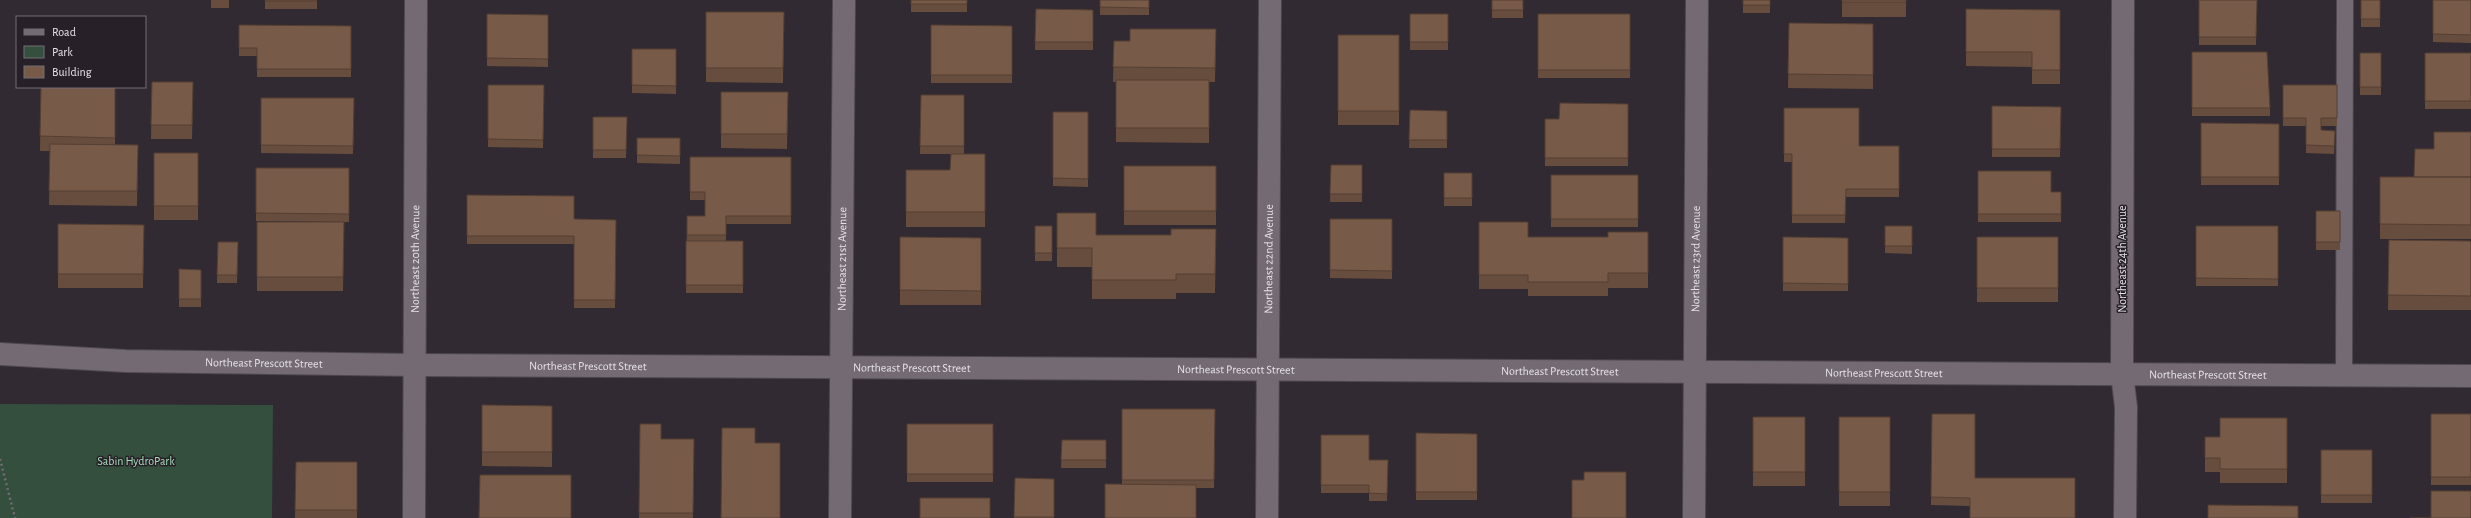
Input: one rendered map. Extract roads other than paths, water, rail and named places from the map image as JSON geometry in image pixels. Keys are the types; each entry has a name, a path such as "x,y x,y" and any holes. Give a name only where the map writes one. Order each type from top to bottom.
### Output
{"street":[{"name":"Northeast 20th Avenue","path":"414,518 416,0"},
{"name":"Northeast 21st Avenue","path":"840,518 844,0"},
{"name":"Northeast 22nd Avenue","path":"1267,518 1270,0"},
{"name":"Northeast 23rd Avenue","path":"1694,518 1697,0"},
{"name":"Northeast 24th Avenue","path":"2123,0 2122,374 2126,407 2125,518"},
{"name":"Northeast Prescott Street","path":"0,354 126,361 414,365 2344,374 2471,376"}],"lane":[{"path":"2344,374 2345,0"}],"park label":[{"name":"Sabin HydroPark","path":"136,461"}]}
